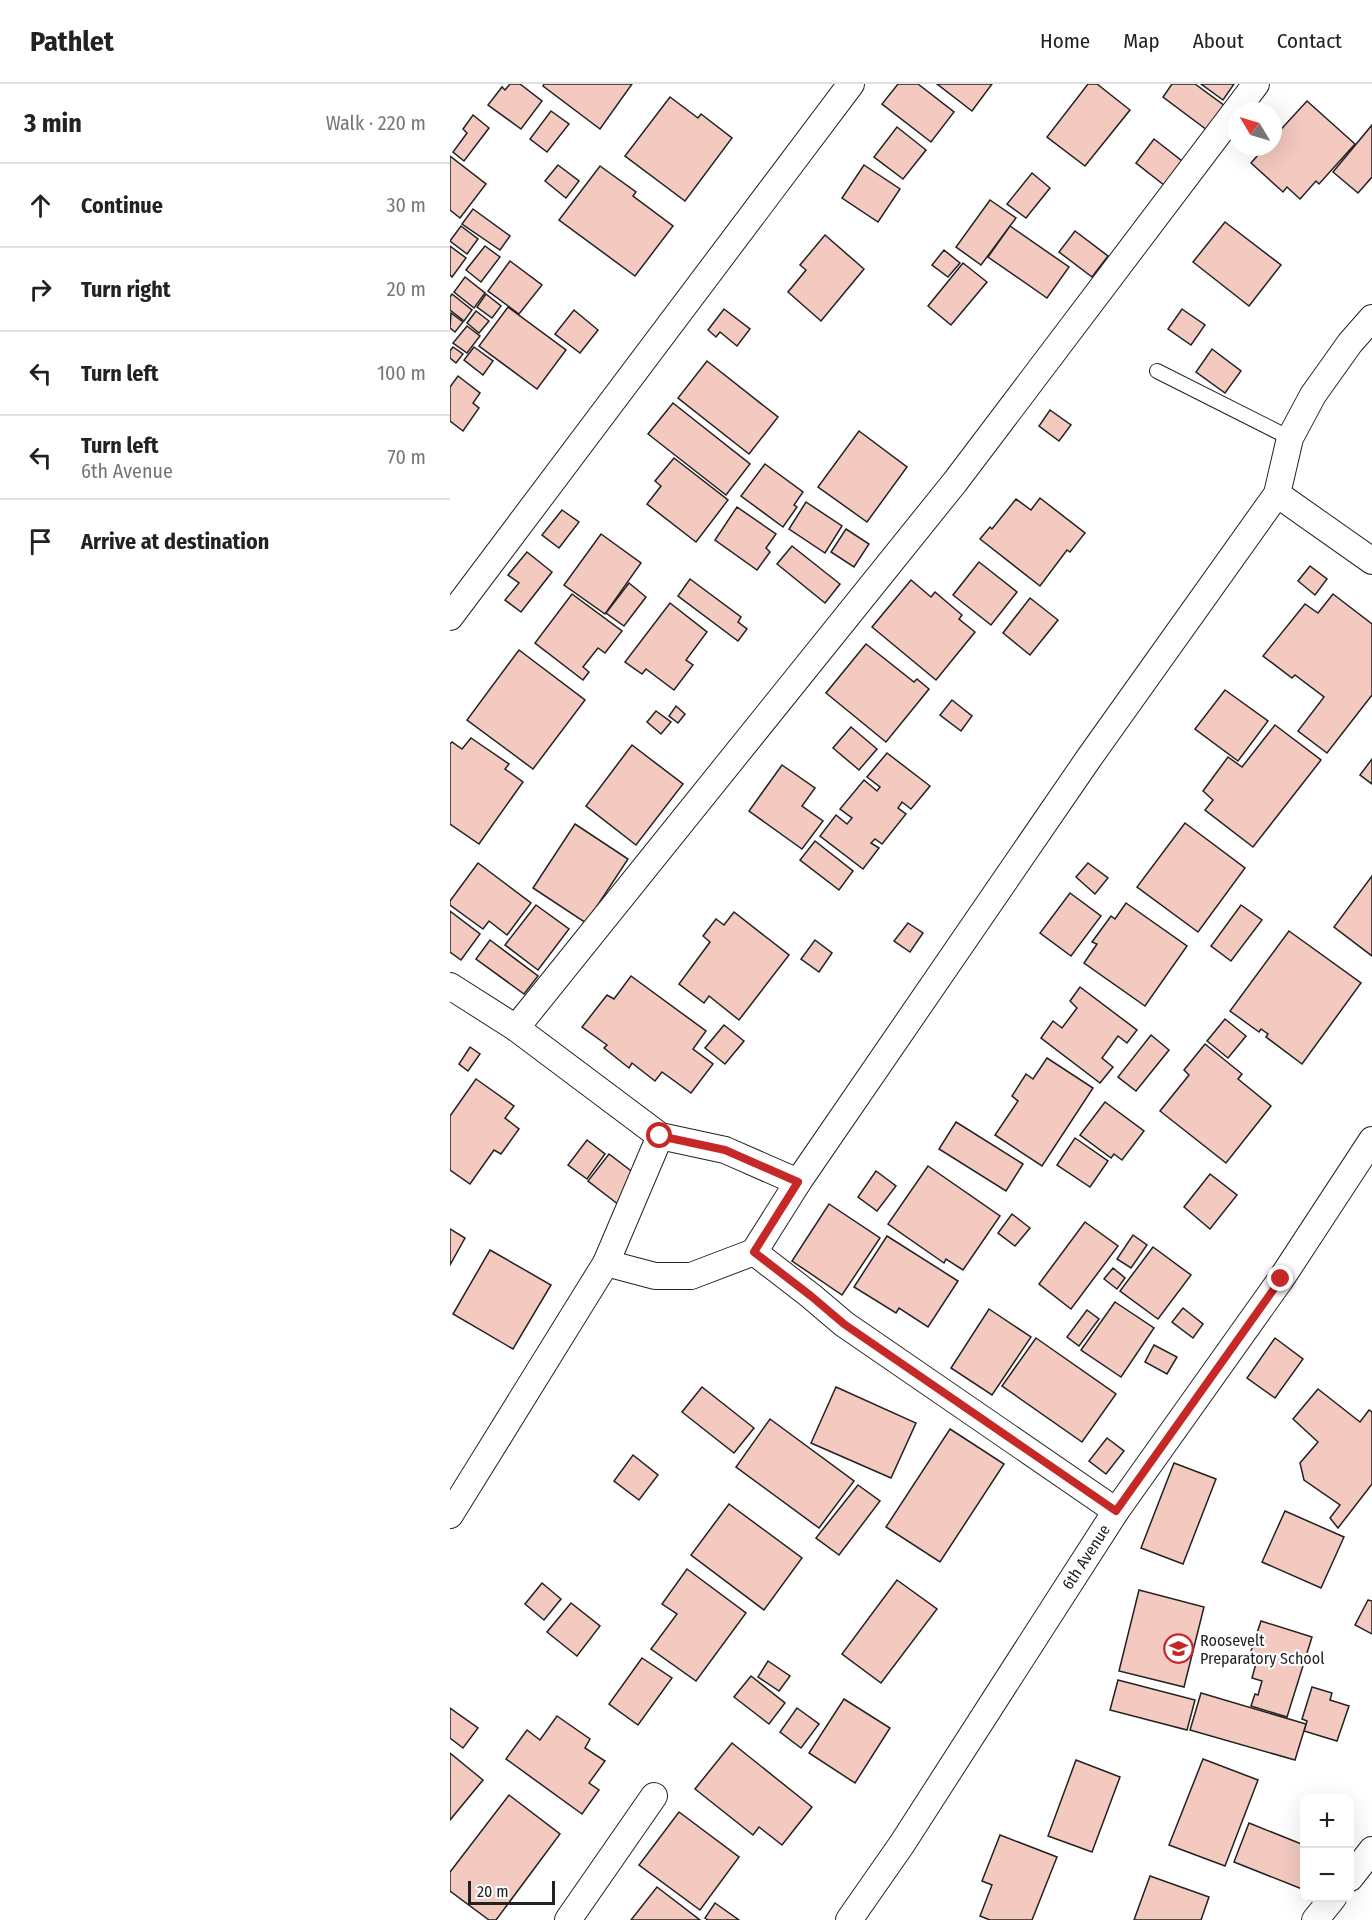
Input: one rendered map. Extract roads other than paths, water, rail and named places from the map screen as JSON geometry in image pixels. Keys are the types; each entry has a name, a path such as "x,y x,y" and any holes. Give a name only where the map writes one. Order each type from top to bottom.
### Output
{"street":[{"path":"450,617 851,84"},
{"path":"516,1028 955,482 1256,84"},
{"path":"606,1263 655,1276 691,1276 754,1252 798,1182 1089,758 1277,494 1290,438 1313,394 1350,343 1372,318"},
{"path":"1277,494 1372,561"},
{"path":"450,986 516,1028 660,1136 725,1150 798,1182"},
{"path":"450,1515 606,1263 660,1136"},
{"name":"6th Avenue","path":"849,1920 908,1834 1116,1511 1281,1279 1372,1140"},
{"path":"754,1252 844,1324 1116,1511"},
{"path":"568,1920 654,1796"},
{"path":"1354,1873 1372,1850"},
{"path":"1315,1920 1330,1902"}],"lane":[{"path":"1157,371 1290,438"}],"place":[{"name":"Roosevelt Preparatory School","path":"1179,1649"}]}
